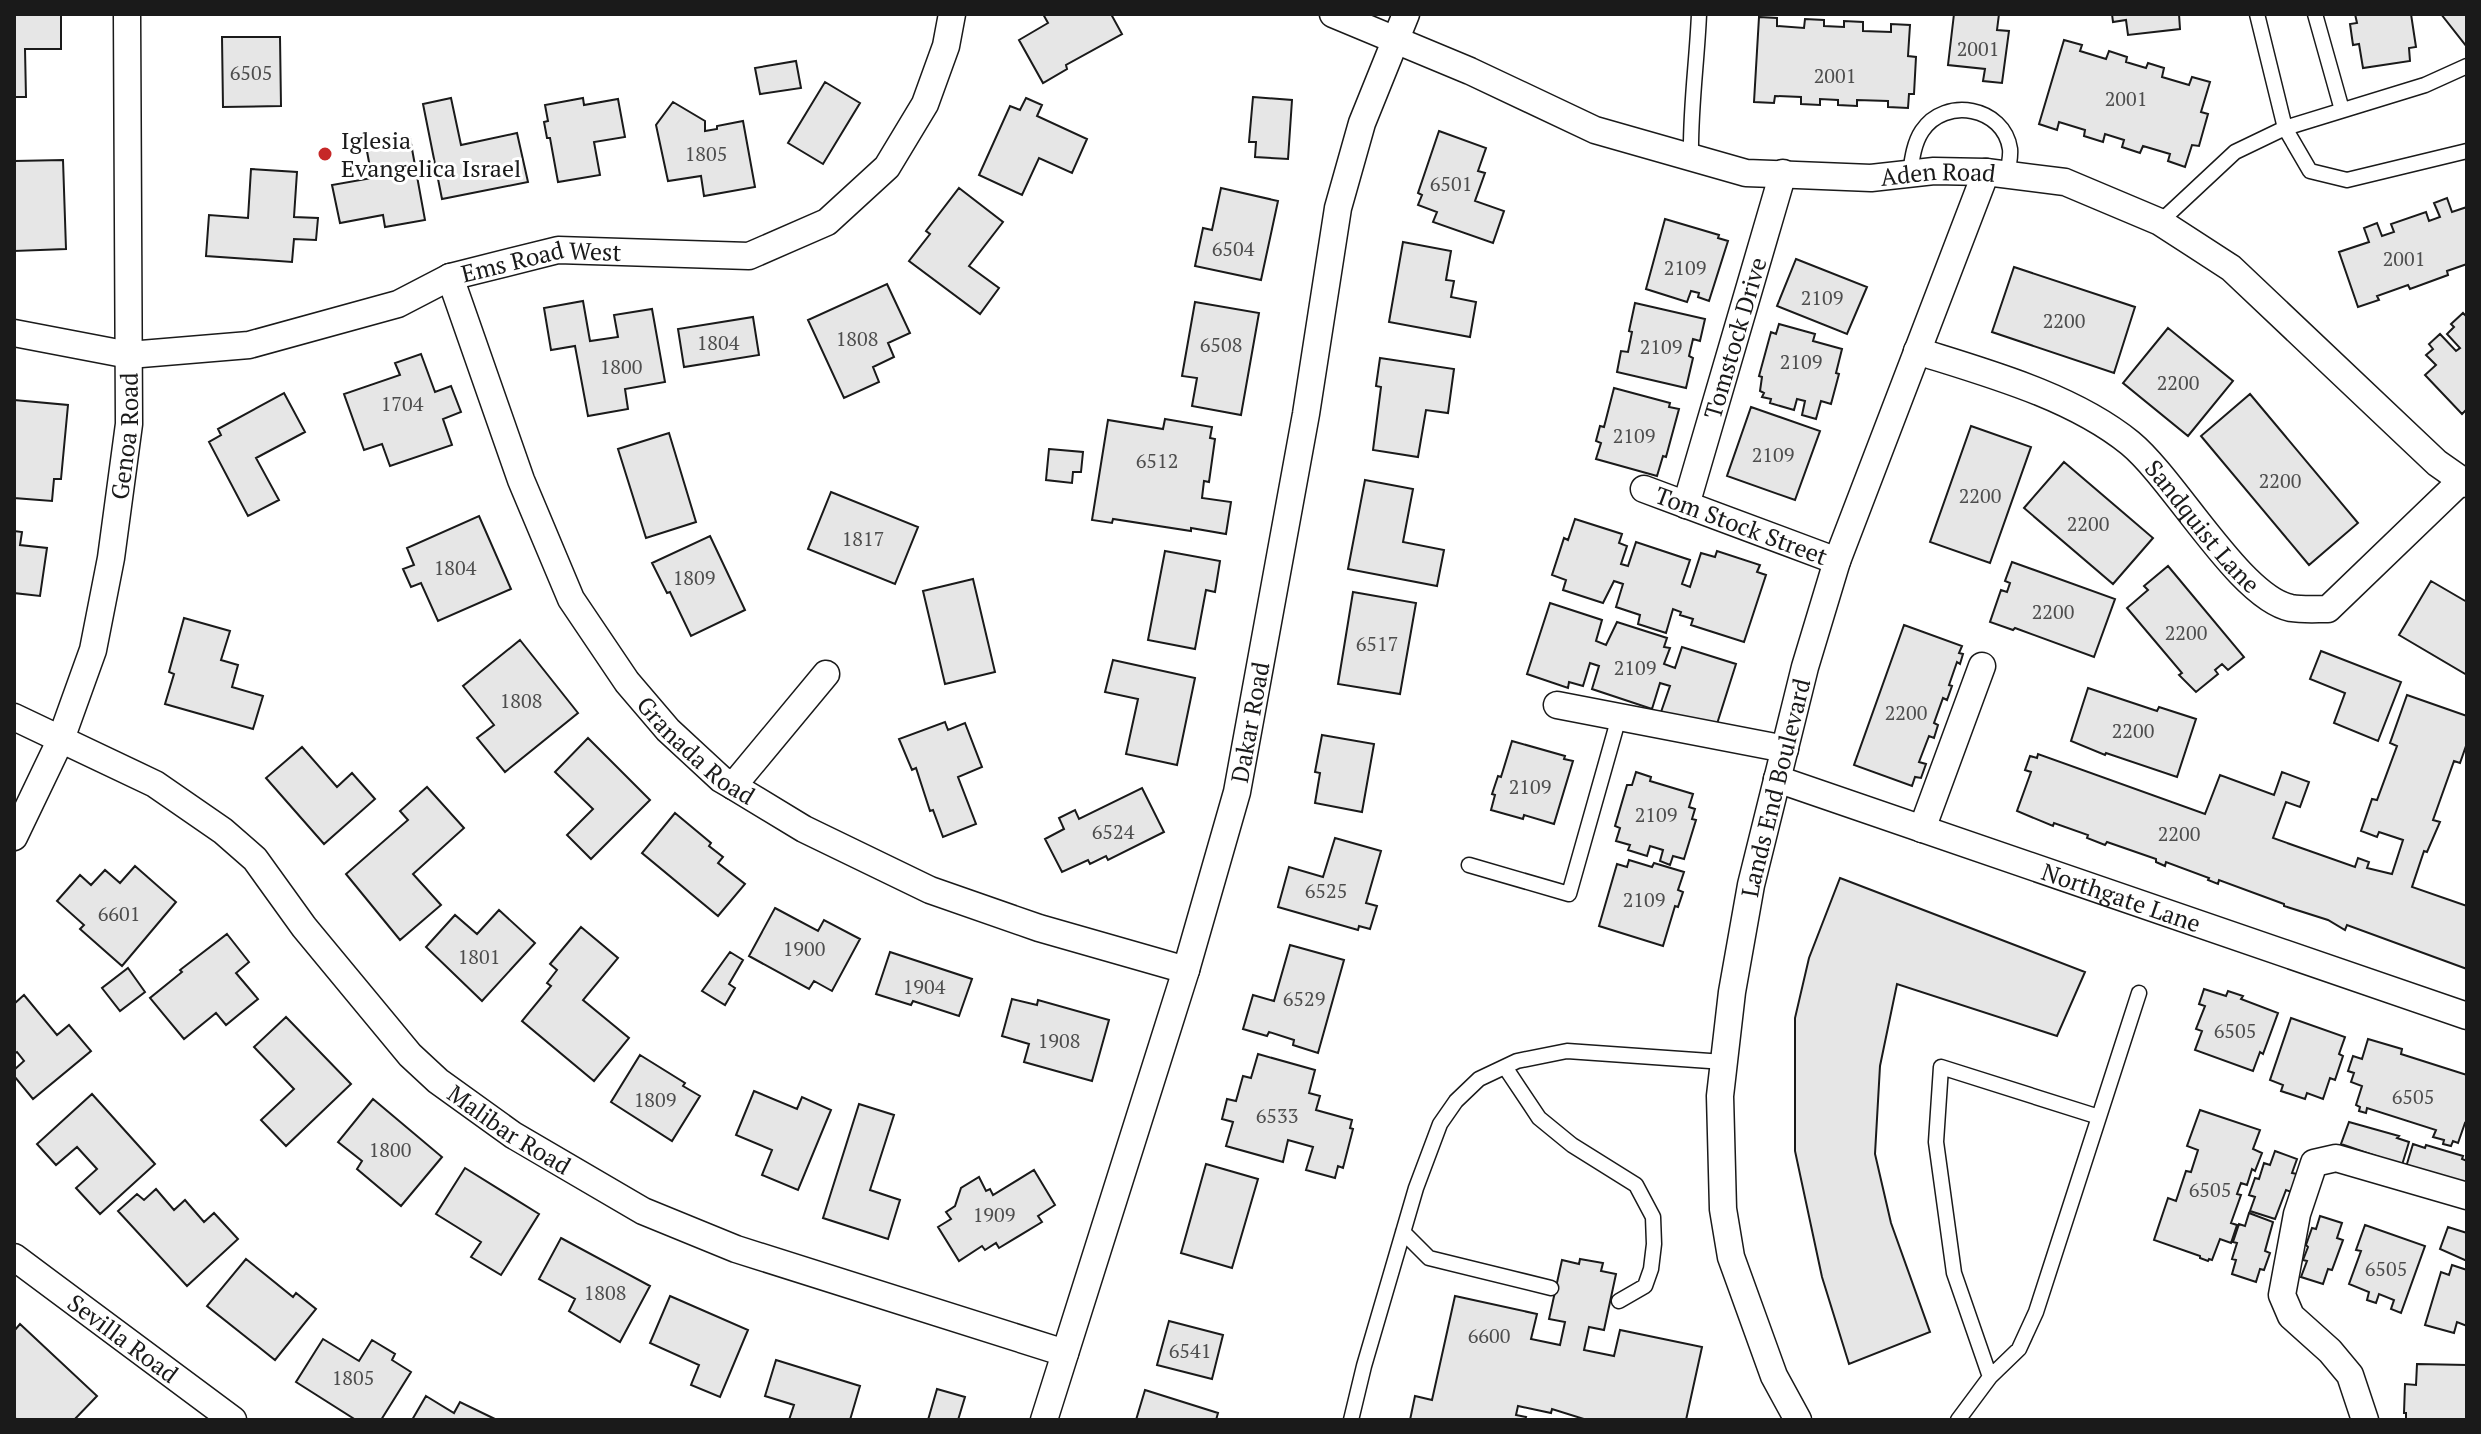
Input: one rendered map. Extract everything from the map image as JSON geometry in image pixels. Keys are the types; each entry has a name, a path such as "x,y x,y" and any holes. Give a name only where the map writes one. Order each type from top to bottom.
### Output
{"street":[{"name":"Genoa Road","path":"14,837 61,739 93,650 111,558 129,424 127,14"},
{"name":"Ems Road West","path":"14,333 129,355 249,345 398,304 450,277 558,250 749,256 827,222 887,167 925,104 946,46 952,14"},
{"name":"Aden Road","path":"1333,14 1595,130 1746,173 1871,178 1910,173 1997,173 2065,182 2160,222 2231,268 2437,463 2464,482"},
{"name":"Dakar Road","path":"1044,1420 1186,970 1237,792 1306,414 1338,208 1362,123 1406,14"},
{"name":"Tomstock Drive","path":"1686,505 1783,173"},
{"name":"Lands End Boulevard","path":"1798,1420 1774,1376 1731,1257 1723,1209 1720,1096 1732,992 1751,885 1805,667 1837,561 1917,351 1997,173"},
{"name":"Granada Road","path":"450,277 521,480 571,599 627,682 668,730 721,779 804,829 930,890 1039,928 1186,970"},
{"name":"Sandquist Lane","path":"1917,351 2005,379 2096,419 2132,444 2165,479 2248,584 2289,608 2328,609 2464,482"},
{"name":"Tom Stock Street","path":"1644,489 1837,561"},
{"path":"1922,829 1982,666"},
{"path":"733,786 826,674"},
{"path":"1557,705 1785,749"},
{"name":"Malibar Road","path":"14,717 155,784 223,831 255,859 304,927 410,1055 438,1081 513,1135 643,1211 736,1249 1065,1353"},
{"name":"Northgate Lane","path":"1777,779 2467,1016"},
{"path":"2365,1420 2350,1375 2330,1351 2291,1316 2282,1295 2297,1214 2314,1163 2336,1158 2467,1196"},
{"name":"Sevilla Road","path":"14,1257 233,1420"}],"lane":[{"path":"1691,157 1690,117 1697,65 1699,14"},
{"path":"2257,14 2285,128 2310,171 2347,180 2467,151"},
{"path":"2315,14 2342,110"},
{"path":"2160,222 2235,152 2285,128 2425,85 2467,66"},
{"path":"1910,173 1915,145 1923,128 1947,110 1968,109 1990,118 2002,130 2010,148 1997,173"},
{"path":"1469,865 1569,894 1619,717"},
{"path":"1958,1420 1990,1377 2019,1349 2036,1312 2139,993"},
{"path":"1351,1420 1416,1188 1440,1124 1456,1101 1479,1079 1541,1054 1567,1051 1724,1062"},
{"path":"1505,1067 1539,1118 1572,1145 1636,1185 1653,1217 1654,1244 1645,1286 1619,1301"},
{"path":"1990,1377 1954,1273 1936,1142 1941,1067 2099,1117"},
{"path":"1403,1232 1429,1258 1551,1288"}],"building":[{"path":"14,14 61,14 61,49 25,49 26,97 14,97"},
{"path":"1043,14 1111,14 1122,34 1066,65 1067,69 1043,83 1019,40 1048,23"},
{"path":"1954,14 1999,14 1997,30 2009,31 2002,83 1983,81 1985,69 1948,65"},
{"path":"2112,14 2179,14 2180,29 2128,35 2126,20 2113,22"},
{"path":"2355,14 2411,14 2416,47 2409,48 2410,61 2363,68 2359,44 2353,45 2350,24 2357,23"},
{"path":"2441,14 2467,14 2467,47"},
{"path":"1759,17 1777,18 1777,26 1804,28 1805,19 1824,20 1824,26 1844,27 1844,21 1863,22 1863,31 1891,32 1891,24 1910,25 1908,56 1916,57 1914,94 1909,94 1908,108 1888,107 1888,101 1857,100 1857,106 1838,105 1838,100 1820,99 1820,105 1801,104 1801,97 1775,96 1774,103 1754,102"},
{"path":"222,37 280,37 281,106 223,107"},
{"path":"2064,40 2082,45 2080,51 2106,59 2109,51 2127,57 2126,62 2146,68 2148,63 2164,68 2162,77 2189,85 2192,77 2210,82 2201,112 2208,114 2199,146 2192,145 2185,167 2168,161 2170,154 2143,146 2140,153 2122,147 2124,140 2105,134 2103,142 2084,136 2085,130 2059,122 2057,130 2039,124"},
{"path":"796,61 801,88 760,94 755,68"},
{"path":"825,82 860,103 823,164 788,143"},
{"path":"1253,97 1292,100 1288,159 1255,157 1256,142 1249,142"},
{"path":"451,98 461,145 517,133 528,182 442,199 423,104"},
{"path":"583,98 584,105 618,99 625,137 594,142 600,175 558,182 544,122 548,121 545,105"},
{"path":"1026,98 1042,105 1037,116 1087,139 1072,173 1039,158 1022,195 979,175 1010,106 1020,110"},
{"path":"673,102 705,121 705,131 743,121 755,187 704,196 701,176 668,181 656,125"},
{"path":"1439,131 1486,148 1478,171 1485,173 1475,201 1504,211 1493,243 1433,222 1437,212 1418,205 1422,195 1418,193"},
{"path":"410,138 425,220 385,227 383,215 340,223 332,185 372,178 366,146"},
{"path":"63,160 66,249 14,251 15,161"},
{"path":"251,169 297,172 294,217 318,218 316,240 294,239 292,262 206,256 209,215 248,218"},
{"path":"959,188 1003,222 969,266 999,288 980,314 909,261 930,234 926,231"},
{"path":"1221,188 1278,201 1261,280 1195,266 1203,228 1212,230"},
{"path":"2447,198 2452,212 2467,207 2467,264 2447,271 2448,275 2410,289 2408,285 2377,296 2379,300 2358,307 2339,252 2369,242 2364,228 2377,223 2382,236 2394,232 2391,224 2426,212 2429,221 2440,217 2434,203"},
{"path":"1665,219 1719,235 1718,238 1728,241 1709,301 1691,291 1687,302 1646,289"},
{"path":"1403,242 1451,251 1446,280 1454,281 1451,297 1476,302 1470,337 1389,322"},
{"path":"1796,259 1867,287 1847,334 1777,306"},
{"path":"2014,267 2135,307 2114,373 1992,332"},
{"path":"887,284 910,333 888,343 894,357 873,367 879,382 844,398 808,320"},
{"path":"583,301 590,341 618,337 614,315 652,309 665,382 625,389 628,409 588,416 575,346 551,350 544,308"},
{"path":"1195,302 1259,313 1241,415 1192,406 1197,378 1182,376"},
{"path":"1635,303 1705,319 1700,341 1693,339 1689,356 1693,358 1686,388 1617,372 1621,351 1628,352"},
{"path":"2463,313 2467,317 2467,409 2462,414 2425,375 2436,365 2426,355 2433,349 2429,344 2440,334 2456,351 2460,348 2447,334 2454,327 2451,324"},
{"path":"753,317 759,355 684,367 678,329"},
{"path":"1779,324 1815,334 1813,341 1842,349 1831,404 1821,401 1816,419 1802,415 1805,401 1797,399 1794,410 1770,403 1771,399 1762,397 1762,377 1759,376 1771,332 1776,334"},
{"path":"2168,328 2233,381 2188,436 2123,383"},
{"path":"421,354 435,392 451,386 461,412 443,419 452,445 390,466 382,444 364,450 344,394 400,375 395,363"},
{"path":"1380,358 1454,369 1448,413 1426,410 1418,457 1373,450 1381,387 1376,386"},
{"path":"1614,388 1670,403 1669,407 1679,409 1666,457 1663,456 1657,476 1596,459 1601,443 1596,441 1600,426 1604,427"},
{"path":"284,393 305,432 256,458 279,500 248,516 209,442 221,435 218,429"},
{"path":"2250,394 2358,523 2309,565 2201,436"},
{"path":"14,400 68,405 61,479 54,479 52,501 14,498"},
{"path":"1751,407 1820,431 1795,500 1727,476"},
{"path":"1165,419 1212,427 1210,438 1215,439 1209,482 1204,481 1202,498 1231,502 1226,534 1113,519 1112,523 1092,520 1108,420 1163,429"},
{"path":"1971,426 2031,447 1990,563 1930,542"},
{"path":"669,433 696,522 646,538 618,449"},
{"path":"1049,449 1083,452 1081,472 1073,472 1072,483 1046,480"},
{"path":"2064,462 2153,538 2113,584 2024,508"},
{"path":"1365,480 1413,489 1403,542 1444,550 1437,586 1348,569"},
{"path":"831,492 918,527 895,584 808,549"},
{"path":"479,516 511,589 438,621 421,583 411,587 403,569 414,565 407,548"},
{"path":"1575,519 1622,534 1619,543 1627,546 1621,564 1628,566 1636,542 1690,560 1682,584 1690,587 1701,553 1715,557 1717,551 1760,565 1757,572 1766,575 1744,642 1691,625 1693,619 1673,609 1666,633 1638,624 1640,615 1616,607 1623,584 1614,581 1603,603 1563,590 1566,580 1552,575 1564,538 1568,540"},
{"path":"14,531 22,532 20,545 47,548 40,596 14,593"},
{"path":"710,536 745,610 691,636 652,563"},
{"path":"1165,551 1220,561 1215,592 1206,590 1195,649 1148,640"},
{"path":"2012,562 2115,599 2094,657 1990,622 2001,590 2007,592 2010,583 2005,581"},
{"path":"2168,566 2244,657 2228,670 2222,664 2215,670 2218,674 2196,692 2127,608 2148,590 2144,586"},
{"path":"973,579 995,672 945,684 923,591"},
{"path":"2431,581 2467,602 2467,675 2399,635"},
{"path":"1353,592 1416,603 1400,694 1338,684"},
{"path":"1550,603 1602,620 1596,641 1606,645 1617,622 1667,638 1664,647 1670,648 1664,664 1675,668 1682,647 1736,664 1716,727 1661,712 1670,686 1660,683 1652,709 1592,689 1599,666 1590,663 1583,686 1569,682 1568,688 1527,674"},
{"path":"184,618 230,631 221,660 238,665 232,687 263,696 253,729 165,704 174,674 169,672"},
{"path":"1904,625 1962,646 1959,653 1963,654 1949,685 1952,686 1947,700 1943,698 1934,723 1938,725 1934,738 1929,736 1919,762 1926,764 1921,778 1915,777 1912,786 1854,765"},
{"path":"520,640 578,713 505,772 477,738 494,725 463,686"},
{"path":"2321,651 2401,682 2378,741 2334,723 2345,693 2310,679"},
{"path":"1113,660 1195,678 1177,765 1126,754 1138,699 1105,692"},
{"path":"2088,688 2157,711 2159,707 2196,719 2177,777 2071,741"},
{"path":"2407,695 2467,716 2467,743 2460,763 2454,761 2433,820 2440,822 2427,852 2424,851 2412,887 2467,906 2467,969 2347,925 2345,930 2328,920 2219,880 2218,884 2166,862 2165,866 2156,859 2107,842 2105,845 2087,838 2088,835 2054,823 2053,826 2017,811 2031,772 2025,770 2030,756 2037,758 2038,754 2205,814 2220,775 2274,795 2282,772 2309,782 2300,807 2286,802 2273,838 2355,867 2358,858 2369,862 2367,868 2392,874 2403,840 2379,832 2377,837 2361,831 2372,799 2377,800 2397,746 2390,743"},
{"path":"945,722 948,730 965,723 982,767 958,777 976,824 943,837 933,810 930,811 916,768 912,770 899,739"},
{"path":"1322,735 1374,744 1362,812 1315,803 1320,773 1315,772"},
{"path":"588,738 650,800 591,859 567,835 593,809 555,772"},
{"path":"1512,741 1573,761 1554,824 1491,810 1495,795 1492,794 1498,776 1501,777"},
{"path":"302,747 337,787 352,773 375,799 324,844 266,778"},
{"path":"1636,772 1651,777 1650,781 1693,794 1689,807 1695,809 1692,819 1696,820 1684,859 1673,856 1670,865 1660,861 1663,850 1650,846 1647,856 1628,850 1630,845 1616,841 1620,828 1615,826 1627,785 1632,785"},
{"path":"427,787 464,828 413,874 441,905 400,940 346,874 408,820 400,811"},
{"path":"1142,788 1164,832 1108,860 1106,856 1090,864 1088,860 1062,872 1045,839 1064,829 1059,818 1075,810 1079,819"},
{"path":"675,813 711,843 709,846 723,857 718,863 745,884 718,916 642,853"},
{"path":"1335,838 1381,851 1366,903 1377,906 1370,929 1359,926 1358,930 1278,907 1289,867 1323,877"},
{"path":"1629,860 1684,872 1678,890 1683,892 1678,907 1675,906 1663,946 1599,926 1617,864 1627,867"},
{"path":"135,866 176,902 122,966 80,929 84,925 57,901 80,875 91,885 105,870 120,883"},
{"path":"1840,878 2085,972 2057,1036 1897,984 1880,1066 1875,1154 1891,1223 1930,1332 1849,1364 1822,1277 1795,1151 1795,1018 1809,958"},
{"path":"775,908 818,931 824,920 860,939 832,991 814,981 809,989 749,956"},
{"path":"499,910 535,943 482,1001 426,947 455,915 477,934"},
{"path":"581,927 618,958 583,1000 629,1038 594,1081 522,1021 551,986 547,983 557,970 550,964"},
{"path":"227,934 249,962 236,973 258,999 226,1025 216,1013 184,1039 150,998"},
{"path":"1290,945 1344,960 1318,1053 1293,1045 1294,1040 1269,1032 1267,1036 1243,1029 1253,995 1274,1001"},
{"path":"730,952 743,960 729,984 735,988 725,1005 702,991"},
{"path":"890,952 972,979 959,1016 913,1001 911,1005 876,994"},
{"path":"128,968 145,992 120,1011 102,988"},
{"path":"2204,989 2226,996 2228,991 2278,1013 2263,1054 2260,1052 2253,1071 2195,1050 2202,1031 2196,1029 2205,1006 2199,1004"},
{"path":"24,995 57,1035 69,1025 91,1051 33,1099 14,1076 14,1070 24,1061 17,1052 14,1054 14,1004"},
{"path":"1012,999 1037,1005 1038,1000 1109,1020 1092,1081 1024,1062 1029,1044 1002,1036"},
{"path":"286,1017 351,1084 286,1146 261,1120 294,1089 254,1047"},
{"path":"2291,1018 2345,1037 2335,1080 2330,1078 2323,1099 2307,1093 2305,1099 2281,1091 2283,1085 2270,1080"},
{"path":"2368,1039 2402,1049 2401,1054 2467,1075 2467,1124 2458,1143 2453,1141 2451,1146 2443,1144 2444,1140 2433,1137 2436,1130 2367,1108 2366,1113 2359,1111 2360,1107 2356,1105 2362,1086 2351,1082 2354,1073 2348,1071 2353,1056 2362,1059"},
{"path":"1258,1054 1315,1070 1309,1093 1320,1096 1316,1110 1352,1120 1350,1128 1353,1129 1343,1168 1338,1166 1335,1178 1306,1170 1313,1147 1288,1140 1283,1162 1226,1146 1233,1122 1222,1119 1227,1099 1236,1101 1243,1076 1251,1078"},
{"path":"640,1055 700,1096 672,1141 611,1102"},
{"path":"754,1091 797,1109 802,1097 831,1110 798,1190 762,1175 772,1150 736,1135"},
{"path":"92,1094 155,1164 100,1214 76,1188 97,1169 77,1147 56,1165 37,1144"},
{"path":"373,1099 442,1157 401,1206 357,1169 362,1161 338,1142"},
{"path":"859,1104 894,1115 870,1190 900,1200 888,1239 823,1218"},
{"path":"2200,1110 2260,1130 2253,1149 2262,1153 2247,1185 2241,1183 2237,1194 2241,1195 2231,1223 2237,1225 2231,1243 2220,1239 2212,1260 2208,1261 2154,1240 2168,1198 2176,1201 2186,1171 2191,1172 2198,1150 2187,1146"},
{"path":"2349,1122 2399,1136 2397,1138 2409,1142 2402,1165 2341,1144"},
{"path":"2413,1144 2463,1156 2462,1159 2467,1161 2467,1188 2406,1167"},
{"path":"2275,1151 2297,1159 2292,1173 2297,1174 2291,1192 2286,1190 2275,1219 2250,1211 2255,1197 2249,1195 2255,1178 2259,1179 2264,1163 2270,1165"},
{"path":"1206,1164 1258,1179 1232,1268 1181,1253"},
{"path":"465,1168 539,1214 501,1275 471,1257 481,1242 436,1214"},
{"path":"1034,1170 1055,1205 1038,1216 1042,1222 999,1248 996,1243 985,1250 982,1246 959,1261 938,1227 951,1219 946,1212 955,1206 961,1188 979,1177 986,1191 990,1189 993,1195"},
{"path":"156,1189 174,1210 185,1200 204,1222 214,1213 238,1239 187,1286 118,1211 137,1194 144,1200"},
{"path":"2249,1213 2273,1222 2265,1251 2270,1253 2256,1282 2232,1274 2237,1243 2233,1242 2239,1224 2245,1226"},
{"path":"2320,1216 2342,1223 2337,1238 2343,1240 2332,1270 2328,1269 2323,1284 2301,1277 2307,1261 2303,1260 2306,1245"},
{"path":"2365,1225 2425,1246 2401,1313 2391,1309 2394,1300 2379,1294 2376,1303 2367,1300 2369,1292 2349,1284 2361,1251 2356,1250"},
{"path":"2448,1227 2467,1233 2467,1261 2440,1249"},
{"path":"561,1238 650,1286 620,1342 569,1311 575,1299 539,1279"},
{"path":"246,1259 293,1297 296,1293 316,1309 275,1360 207,1306"},
{"path":"1580,1259 1603,1263 1601,1271 1616,1274 1604,1330 1589,1327 1584,1350 1614,1356 1620,1330 1702,1347 1686,1420 1587,1420 1552,1409 1551,1413 1518,1406 1516,1415 1526,1417 1525,1420 1410,1420 1415,1396 1432,1400 1455,1296 1537,1314 1531,1339 1560,1345 1565,1322 1549,1319 1562,1260 1579,1264"},
{"path":"2452,1265 2467,1270 2467,1326 2457,1322 2454,1333 2425,1325 2441,1272 2449,1275"},
{"path":"670,1296 748,1330 720,1397 691,1385 699,1365 650,1343"},
{"path":"1169,1321 1223,1335 1212,1379 1157,1365"},
{"path":"20,1324 97,1396 74,1420 17,1420 14,1417 14,1331"},
{"path":"323,1339 359,1361 372,1340 395,1354 392,1360 411,1372 381,1420 356,1420 296,1382"},
{"path":"776,1360 860,1386 850,1420 789,1420 794,1405 765,1396"},
{"path":"2417,1364 2467,1365 2467,1420 2406,1419 2405,1384 2416,1385"},
{"path":"937,1389 965,1397 958,1420 928,1420"},
{"path":"1145,1390 1218,1413 1216,1420 1136,1420"},
{"path":"426,1396 454,1413 460,1402 497,1420 412,1420"}],"place":[{"name":"Iglesia Evangelica Israel","path":"325,154"}]}
